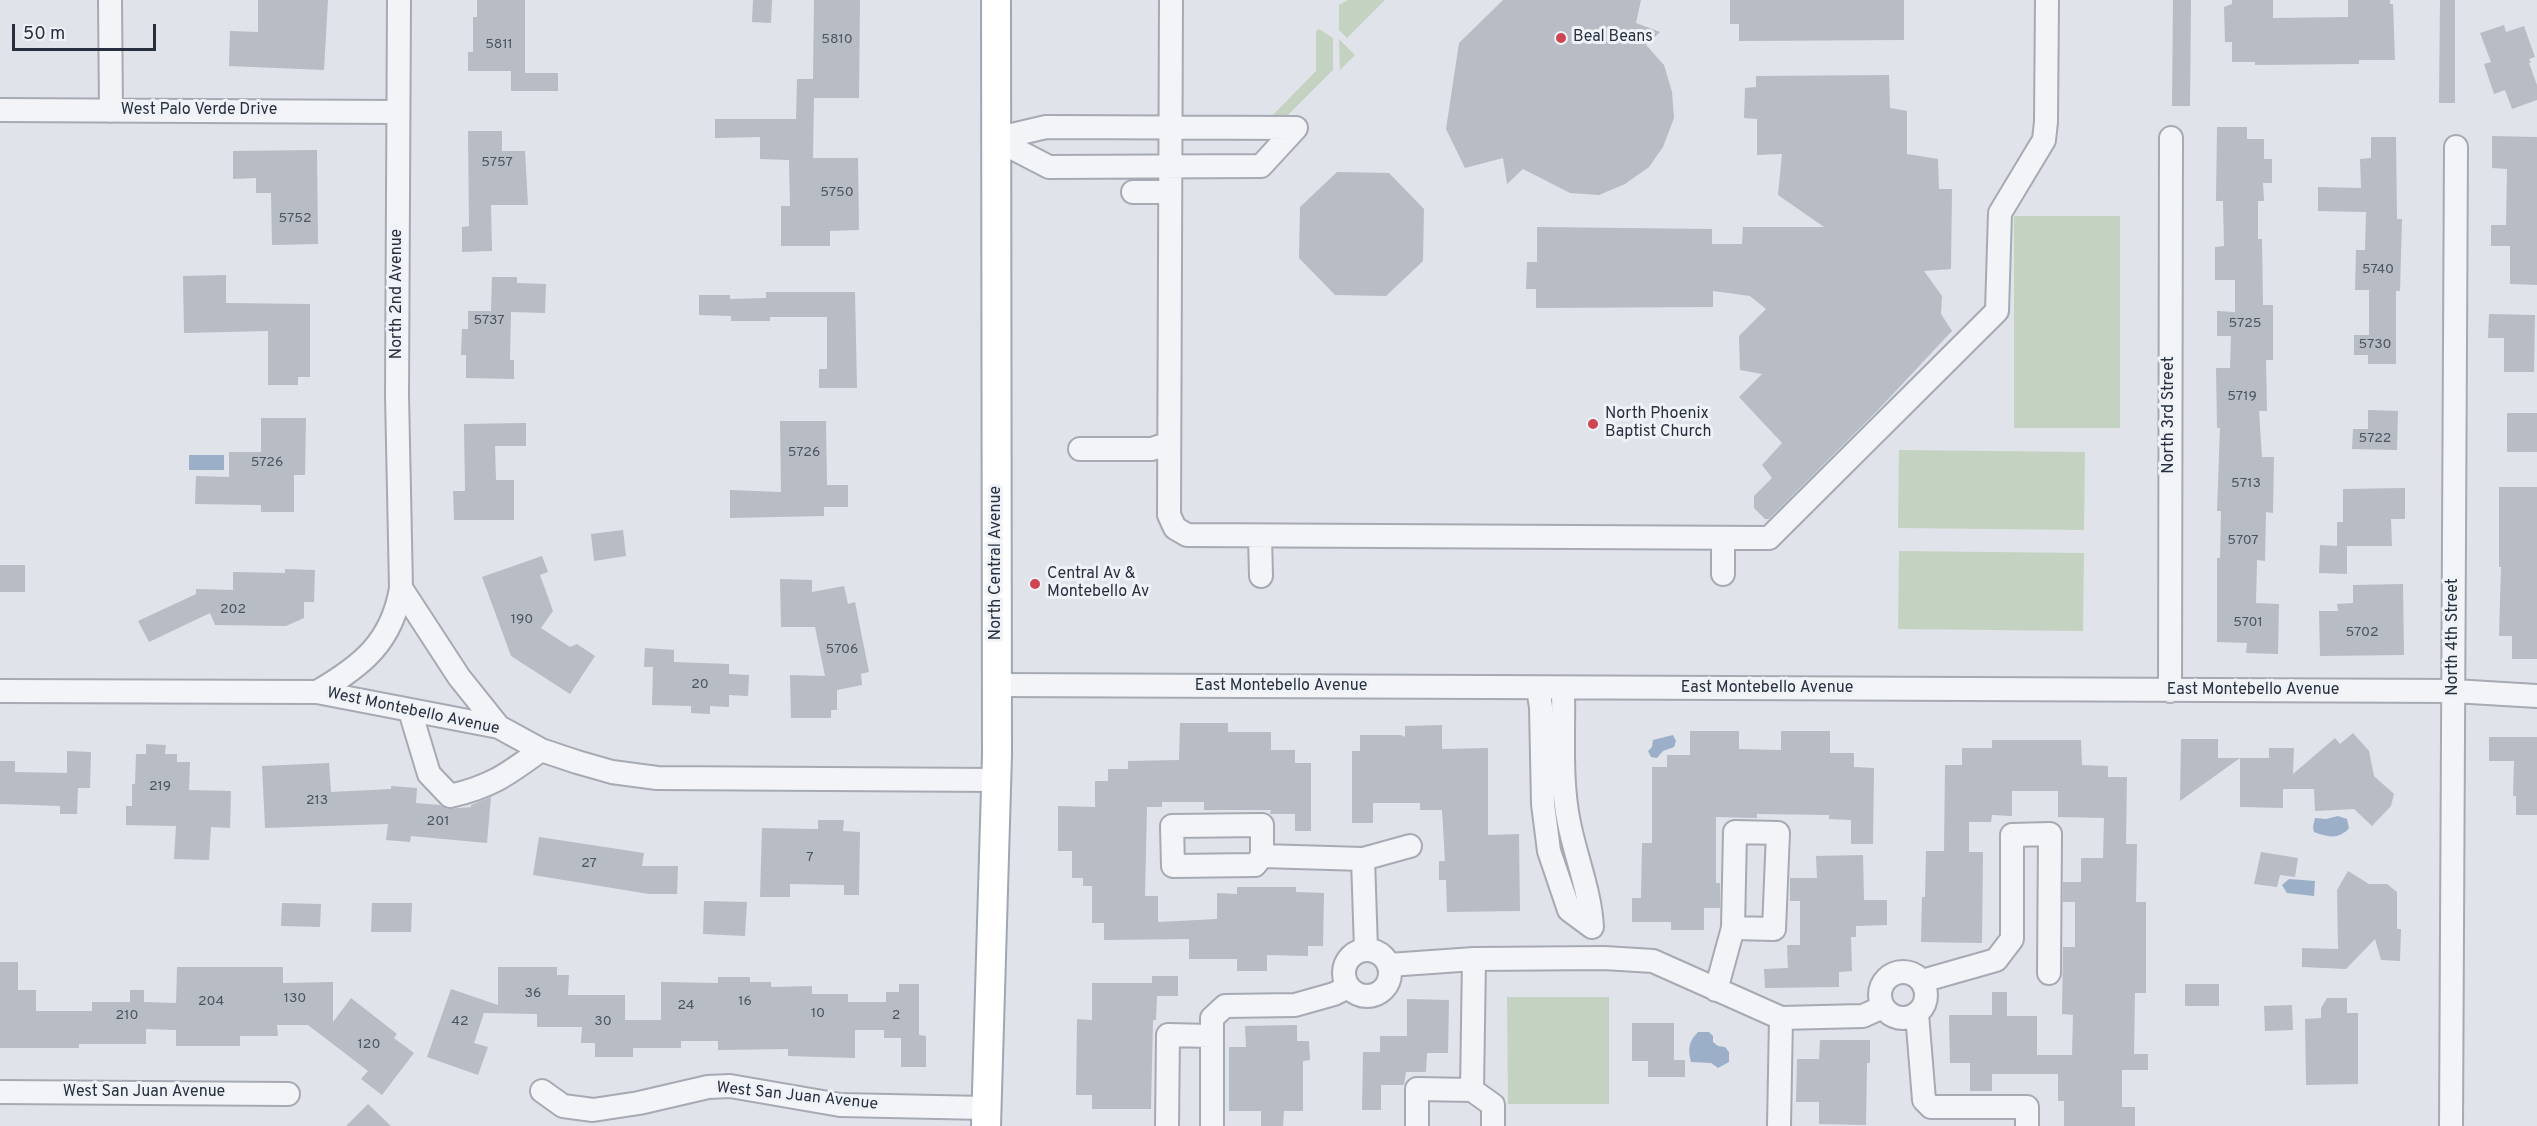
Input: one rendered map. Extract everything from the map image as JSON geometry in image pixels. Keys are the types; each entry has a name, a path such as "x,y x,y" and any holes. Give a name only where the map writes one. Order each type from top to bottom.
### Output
{"main road":[{"name":"North Central Avenue","path":"986,1117 998,685 996,0"}],"street":[{"path":"110,0 111,111"},
{"name":"North 2nd Avenue","path":"317,692 350,673 380,644 397,612 401,588 398,395 399,0"},
{"path":"1171,0 1169,515 1175,528 1187,535 1723,538 1769,538 1997,311 2000,213 2044,140 2047,0"},
{"name":"West Palo Verde Drive","path":"0,110 398,112"},
{"path":"1046,127 1296,128 1261,166 1049,166 995,139 1046,127"},
{"name":"North 3rd Street","path":"2170,691 2171,138"},
{"name":"North 4th Street","path":"2451,1126 2456,147"},
{"path":"1133,192 1170,192"},
{"path":"1080,450 1152,449 1169,443"},
{"path":"1260,536 1261,576"},
{"path":"1723,538 1723,574"},
{"path":"401,588 459,677 499,727"},
{"name":"East Montebello Avenue","path":"998,685 2454,691 2537,696"},
{"path":"1538,689 1541,706 1543,804 1549,851 1569,910 1592,927"},
{"path":"1563,689 1564,789 1569,823 1591,903 1592,927 1604,958"},
{"name":"West Montebello Avenue","path":"0,691 317,692 364,699 410,711 499,727 541,750 612,772 657,778 997,780"},
{"path":"410,711 429,774 450,795 474,791 501,779 541,750"},
{"path":"1922,981 1996,960 2012,939 2012,835 2050,834 2049,973"},
{"path":"1262,856 1363,859 1410,846"},
{"path":"1363,859 1366,950"},
{"path":"1716,990 1733,928"},
{"path":"2012,939 2049,939"},
{"path":"1366,950 1380,953 1389,965 1389,981 1379,993 1364,996 1356,994 1348,987 1344,975 1347,961 1352,955 1366,950"},
{"path":"1389,965 1474,959 1604,958 1653,961 1781,1018 1863,1016 1883,1007"},
{"path":"1472,1090 1474,959"},
{"path":"1901,971 1909,972 1922,981 1927,995 1926,1002 1917,1014 1910,1017 1895,1017 1883,1007 1880,992 1887,978 1901,971"},
{"path":"1212,1126 1212,1018 1225,1006 1295,1005 1348,987"},
{"path":"1917,1014 1924,1100 1931,1107 1953,1117 2027,1107 2027,1126"},
{"path":"1779,1126 1781,1018"},
{"path":"1167,1126 1168,1035 1211,1036"},
{"name":"West San Juan Avenue","path":"542,1091 563,1106 593,1110 708,1088 730,1086 840,1105 986,1117"},
{"path":"1417,1126 1417,1089 1472,1090 1493,1105 1492,1126"},
{"name":"West San Juan Avenue","path":"0,1092 288,1095"}],"green space":[{"path":"1348,0 1385,0 1347,38 1339,30 1339,5"},
{"path":"1319,29 1333,38 1333,70 1285,118 1271,117 1316,71 1316,31"},
{"path":"1339,39 1355,55 1340,70"},
{"path":"2014,216 2120,216 2120,428 2014,428"},
{"path":"1899,450 2085,452 2084,530 1898,528"},
{"path":"1899,551 2084,553 2083,631 1898,629"},
{"path":"1507,997 1609,997 1609,1104 1508,1104"}],"water":[{"path":"189,455 224,455 224,470 189,470"},
{"path":"1673,735 1676,741 1674,747 1663,751 1657,758 1651,757 1648,751 1652,747 1653,740"},
{"path":"2338,816 2347,819 2349,828 2345,832 2333,836 2314,832 2315,818 2326,819"},
{"path":"2289,879 2315,881 2314,896 2287,893 2282,885"},
{"path":"1698,1032 1709,1032 1713,1036 1713,1042 1725,1047 1729,1052 1729,1062 1718,1068 1711,1063 1691,1062 1690,1046"}],"building":[{"path":"258,0 328,0 324,70 229,66 230,31 258,32"},
{"path":"477,0 525,0 525,73 558,73 558,91 511,91 511,71 468,71 468,52 473,52 473,17 477,17"},
{"path":"753,0 772,0 771,23 752,22"},
{"path":"814,0 860,0 859,98 814,98 813,158 858,158 859,230 830,231 830,246 781,246 781,206 790,206 789,160 760,159 760,137 715,138 715,119 796,119 797,79 813,79"},
{"path":"1503,0 1641,0 1636,23 1660,32 1646,45 1664,65 1672,92 1674,118 1663,147 1649,167 1625,184 1599,195 1570,193 1523,169 1507,184 1503,158 1465,168 1446,129 1459,43"},
{"path":"1730,0 1904,0 1904,40 1739,41 1739,24 1730,24"},
{"path":"2173,0 2191,0 2190,106 2172,106"},
{"path":"2232,0 2273,0 2273,18 2348,17 2348,0 2390,0 2390,4 2393,4 2395,60 2359,60 2359,64 2255,65 2255,62 2232,62 2232,42 2225,42 2224,7 2232,4"},
{"path":"2440,0 2455,0 2455,103 2439,103"},
{"path":"2504,25 2506,32 2524,26 2535,57 2529,59 2531,63 2529,63 2537,85 2537,100 2512,109 2505,90 2494,94 2484,64 2491,62 2480,33"},
{"path":"1889,75 1890,108 1907,111 1907,154 1938,159 1939,189 1952,189 1951,269 1924,271 1942,296 1941,314 1952,331 1877,411 1769,519 1765,519 1754,508 1754,496 1772,478 1762,465 1782,443 1739,397 1762,374 1740,370 1739,336 1766,309 1750,296 1713,291 1713,307 1536,308 1536,289 1526,289 1527,262 1537,262 1537,227 1712,229 1712,244 1742,244 1743,227 1824,227 1778,195 1782,154 1757,155 1757,119 1744,118 1745,88 1756,87 1756,76"},
{"path":"2217,127 2247,127 2247,139 2264,139 2264,159 2272,159 2272,183 2263,183 2264,201 2258,201 2258,239 2262,239 2263,305 2273,305 2273,360 2266,360 2267,411 2259,411 2262,457 2274,457 2273,513 2266,512 2265,561 2257,560 2256,603 2279,604 2278,654 2246,653 2247,643 2217,642 2217,558 2220,558 2221,511 2217,511 2220,428 2217,428 2216,368 2230,368 2231,336 2217,336 2217,311 2235,312 2235,280 2215,280 2215,247 2224,246 2223,201 2216,201"},
{"path":"468,131 502,131 502,151 525,151 528,205 491,205 492,251 462,252 462,227 469,226"},
{"path":"2492,136 2537,137 2537,285 2510,284 2510,246 2491,246 2491,225 2506,225 2507,169 2492,168"},
{"path":"2371,137 2396,137 2397,219 2402,219 2400,291 2396,291 2396,364 2368,364 2368,355 2354,355 2354,335 2369,335 2369,290 2355,290 2356,250 2365,250 2366,212 2318,211 2318,187 2361,188 2360,159 2371,158"},
{"path":"317,150 318,244 272,245 271,193 256,193 256,178 233,179 233,151"},
{"path":"1337,172 1389,173 1424,209 1423,261 1386,296 1335,295 1299,258 1300,207"},
{"path":"226,275 226,303 310,304 310,377 298,377 298,385 268,385 268,331 184,333 183,276"},
{"path":"492,277 517,277 517,283 546,284 545,313 511,312 510,360 514,360 514,379 466,378 466,355 461,355 462,329 468,329 468,311 491,311"},
{"path":"766,292 855,292 857,388 819,388 819,369 827,369 827,317 770,317 770,321 731,321 731,316 699,315 699,295 730,295 730,299 766,298"},
{"path":"2489,314 2535,315 2534,372 2504,372 2504,338 2488,338"},
{"path":"2368,410 2398,411 2397,450 2352,449 2353,429 2368,429"},
{"path":"2507,413 2537,413 2537,452 2507,452"},
{"path":"261,418 306,418 305,475 294,475 294,512 261,512 261,505 195,504 196,476 229,477 229,452 261,452"},
{"path":"780,421 826,421 827,485 848,485 848,507 824,507 824,516 730,518 730,490 781,492"},
{"path":"526,423 526,446 495,446 496,480 514,480 514,520 454,520 453,491 465,491 464,424"},
{"path":"2499,487 2537,487 2537,659 2512,659 2512,636 2499,636 2501,567 2499,567"},
{"path":"2405,488 2405,519 2391,519 2392,546 2347,546 2347,574 2319,573 2320,545 2337,546 2337,522 2343,522 2343,489"},
{"path":"623,530 626,556 594,561 591,534"},
{"path":"542,556 548,572 540,575 553,611 541,628 570,647 577,644 595,656 570,694 511,656 482,577"},
{"path":"0,565 25,565 25,592 0,592"},
{"path":"285,569 315,570 314,602 304,602 304,618 286,626 215,625 210,613 149,642 138,621 196,594 196,589 233,590 233,572 285,573"},
{"path":"780,579 812,580 812,592 844,586 848,604 855,602 869,672 861,674 862,685 837,690 837,710 831,710 831,718 791,718 790,675 825,676 815,627 781,627"},
{"path":"2403,584 2404,655 2320,656 2319,611 2338,611 2337,604 2353,603 2353,585"},
{"path":"645,648 674,650 674,662 729,664 729,674 749,675 748,696 729,695 729,707 710,706 710,714 691,713 691,706 652,705 653,667 644,667"},
{"path":"1180,723 1228,723 1228,732 1271,732 1271,750 1295,750 1295,763 1311,763 1311,831 1295,831 1295,814 1270,814 1271,810 1204,810 1204,802 1162,802 1162,807 1147,807 1145,896 1158,896 1158,922 1217,919 1217,893 1237,894 1237,887 1296,887 1296,892 1324,893 1323,946 1308,946 1308,956 1267,955 1267,971 1237,971 1237,959 1189,959 1189,939 1104,940 1104,923 1092,923 1092,886 1083,886 1083,878 1072,878 1072,851 1058,851 1058,806 1095,807 1095,781 1108,781 1108,769 1128,769 1128,761 1179,760"},
{"path":"1442,725 1442,749 1488,748 1488,835 1519,834 1520,911 1447,912 1446,880 1439,880 1439,861 1445,861 1442,810 1420,810 1420,803 1373,803 1373,823 1352,823 1352,751 1360,751 1360,735 1401,735 1405,737 1405,726"},
{"path":"1690,731 1739,731 1739,749 1781,750 1781,731 1830,731 1830,753 1854,753 1854,767 1874,768 1873,844 1851,844 1851,820 1829,819 1829,815 1757,814 1757,818 1716,817 1716,883 1720,883 1720,908 1704,908 1704,930 1671,930 1671,922 1632,922 1632,898 1641,898 1642,843 1652,843 1652,767 1667,767 1667,755 1690,755"},
{"path":"2353,733 2369,751 2374,776 2394,794 2391,806 2372,826 2354,809 2315,811 2314,789 2283,789 2283,808 2240,807 2240,758 2269,758 2269,748 2294,748 2293,774 2335,738 2340,744"},
{"path":"2489,737 2537,737 2537,815 2516,815 2516,796 2513,796 2514,761 2489,761"},
{"path":"2181,739 2218,739 2218,758 2240,758 2180,801"},
{"path":"1992,740 2081,740 2082,765 2108,766 2108,777 2127,777 2126,844 2137,844 2136,902 2146,902 2146,993 2135,993 2134,1054 2148,1054 2148,1070 2122,1070 2122,1107 2135,1107 2135,1126 2064,1126 2064,1101 2058,1101 2058,1074 1992,1074 1992,1091 1970,1091 1970,1063 1950,1063 1949,1015 1992,1015 1992,992 2007,992 2007,1016 2037,1016 2037,1055 2072,1055 2073,1015 2062,1014 2063,947 2075,947 2075,902 2063,902 2063,882 2081,882 2081,858 2103,858 2104,818 2058,817 2058,791 2012,791 2012,816 1992,815 1991,822 1969,822 1969,852 1983,852 1982,943 1921,942 1926,851 1944,851 1945,765 1962,765 1962,748 1992,748"},
{"path":"146,744 166,745 165,754 177,754 177,762 190,762 189,790 231,791 230,828 211,827 209,860 174,859 176,826 126,825 126,806 132,806 136,754 146,754"},
{"path":"67,751 91,752 90,788 78,788 77,814 60,814 60,806 0,804 0,761 15,761 15,772 67,773"},
{"path":"329,763 331,792 391,789 391,786 417,788 416,803 440,805 447,809 471,807 491,797 487,843 411,836 410,842 386,840 388,824 265,828 262,766"},
{"path":"818,820 844,820 843,831 860,832 859,895 844,895 844,885 790,884 790,897 760,897 762,828 818,829"},
{"path":"539,837 644,853 642,866 678,866 677,894 649,894 533,875"},
{"path":"2261,852 2298,858 2295,877 2280,875 2277,887 2254,884"},
{"path":"1863,855 1864,900 1887,900 1887,925 1856,926 1856,937 1851,937 1852,971 1839,972 1839,987 1765,988 1764,969 1788,968 1787,945 1800,945 1800,901 1790,901 1790,878 1817,878 1816,856"},
{"path":"2348,871 2369,884 2387,884 2397,892 2397,929 2401,929 2400,961 2381,960 2375,939 2346,969 2302,967 2302,948 2338,949 2337,890"},
{"path":"704,901 747,902 745,936 703,934"},
{"path":"282,903 321,904 320,927 281,926"},
{"path":"372,903 412,903 411,932 371,932"},
{"path":"0,962 18,962 18,990 36,990 36,1011 92,1011 92,1002 130,1002 130,990 144,990 144,1002 176,1003 177,967 283,967 283,983 333,982 333,1022 351,998 397,1034 394,1038 414,1053 382,1095 361,1079 368,1071 308,1025 277,1025 278,1036 240,1036 240,1046 176,1046 176,1030 146,1029 146,1044 79,1044 79,1048 0,1048"},
{"path":"498,967 557,967 557,975 569,975 568,995 625,995 625,1020 661,1020 661,982 718,983 718,977 750,977 750,982 771,982 771,987 812,986 812,994 848,994 848,1002 886,1002 886,992 899,992 899,984 919,984 919,1035 926,1036 926,1067 901,1067 901,1038 884,1038 884,1030 855,1030 855,1058 788,1056 788,1049 718,1050 718,1041 681,1041 681,1048 633,1048 633,1057 595,1057 595,1043 581,1043 582,1027 537,1027 537,1014 484,1013 474,1043 488,1047 478,1075 427,1057 451,989 498,1005"},
{"path":"1152,976 1178,976 1178,996 1157,996 1156,1020 1153,1020 1151,1109 1092,1109 1092,1095 1076,1095 1077,1019 1092,1020 1092,983 1152,983"},
{"path":"2185,984 2219,984 2219,1006 2185,1006"},
{"path":"2327,998 2347,998 2347,1013 2358,1013 2358,1084 2306,1085 2305,1019 2321,1018 2321,1008"},
{"path":"1407,999 1449,1000 1448,1053 1427,1053 1426,1072 1406,1072 1404,1085 1381,1085 1381,1110 1362,1110 1363,1052 1380,1052 1380,1036 1407,1036"},
{"path":"2292,1005 2293,1030 2265,1031 2264,1006"},
{"path":"1632,1023 1674,1023 1674,1060 1685,1060 1685,1077 1648,1077 1648,1061 1632,1061"},
{"path":"1297,1025 1297,1041 1309,1041 1310,1060 1303,1061 1303,1111 1284,1111 1283,1126 1261,1126 1261,1111 1229,1111 1229,1047 1246,1047 1245,1026"},
{"path":"1820,1040 1870,1040 1870,1063 1867,1063 1866,1125 1819,1124 1819,1102 1796,1102 1797,1059 1819,1059"},
{"path":"368,1104 391,1126 346,1126"}],"place":[{"name":"Beal Beans","path":"1561,38"},
{"name":"North Phoenix Baptist Church","path":"1593,424"},
{"name":"Central Av & Montebello Av","path":"1035,584"}]}
